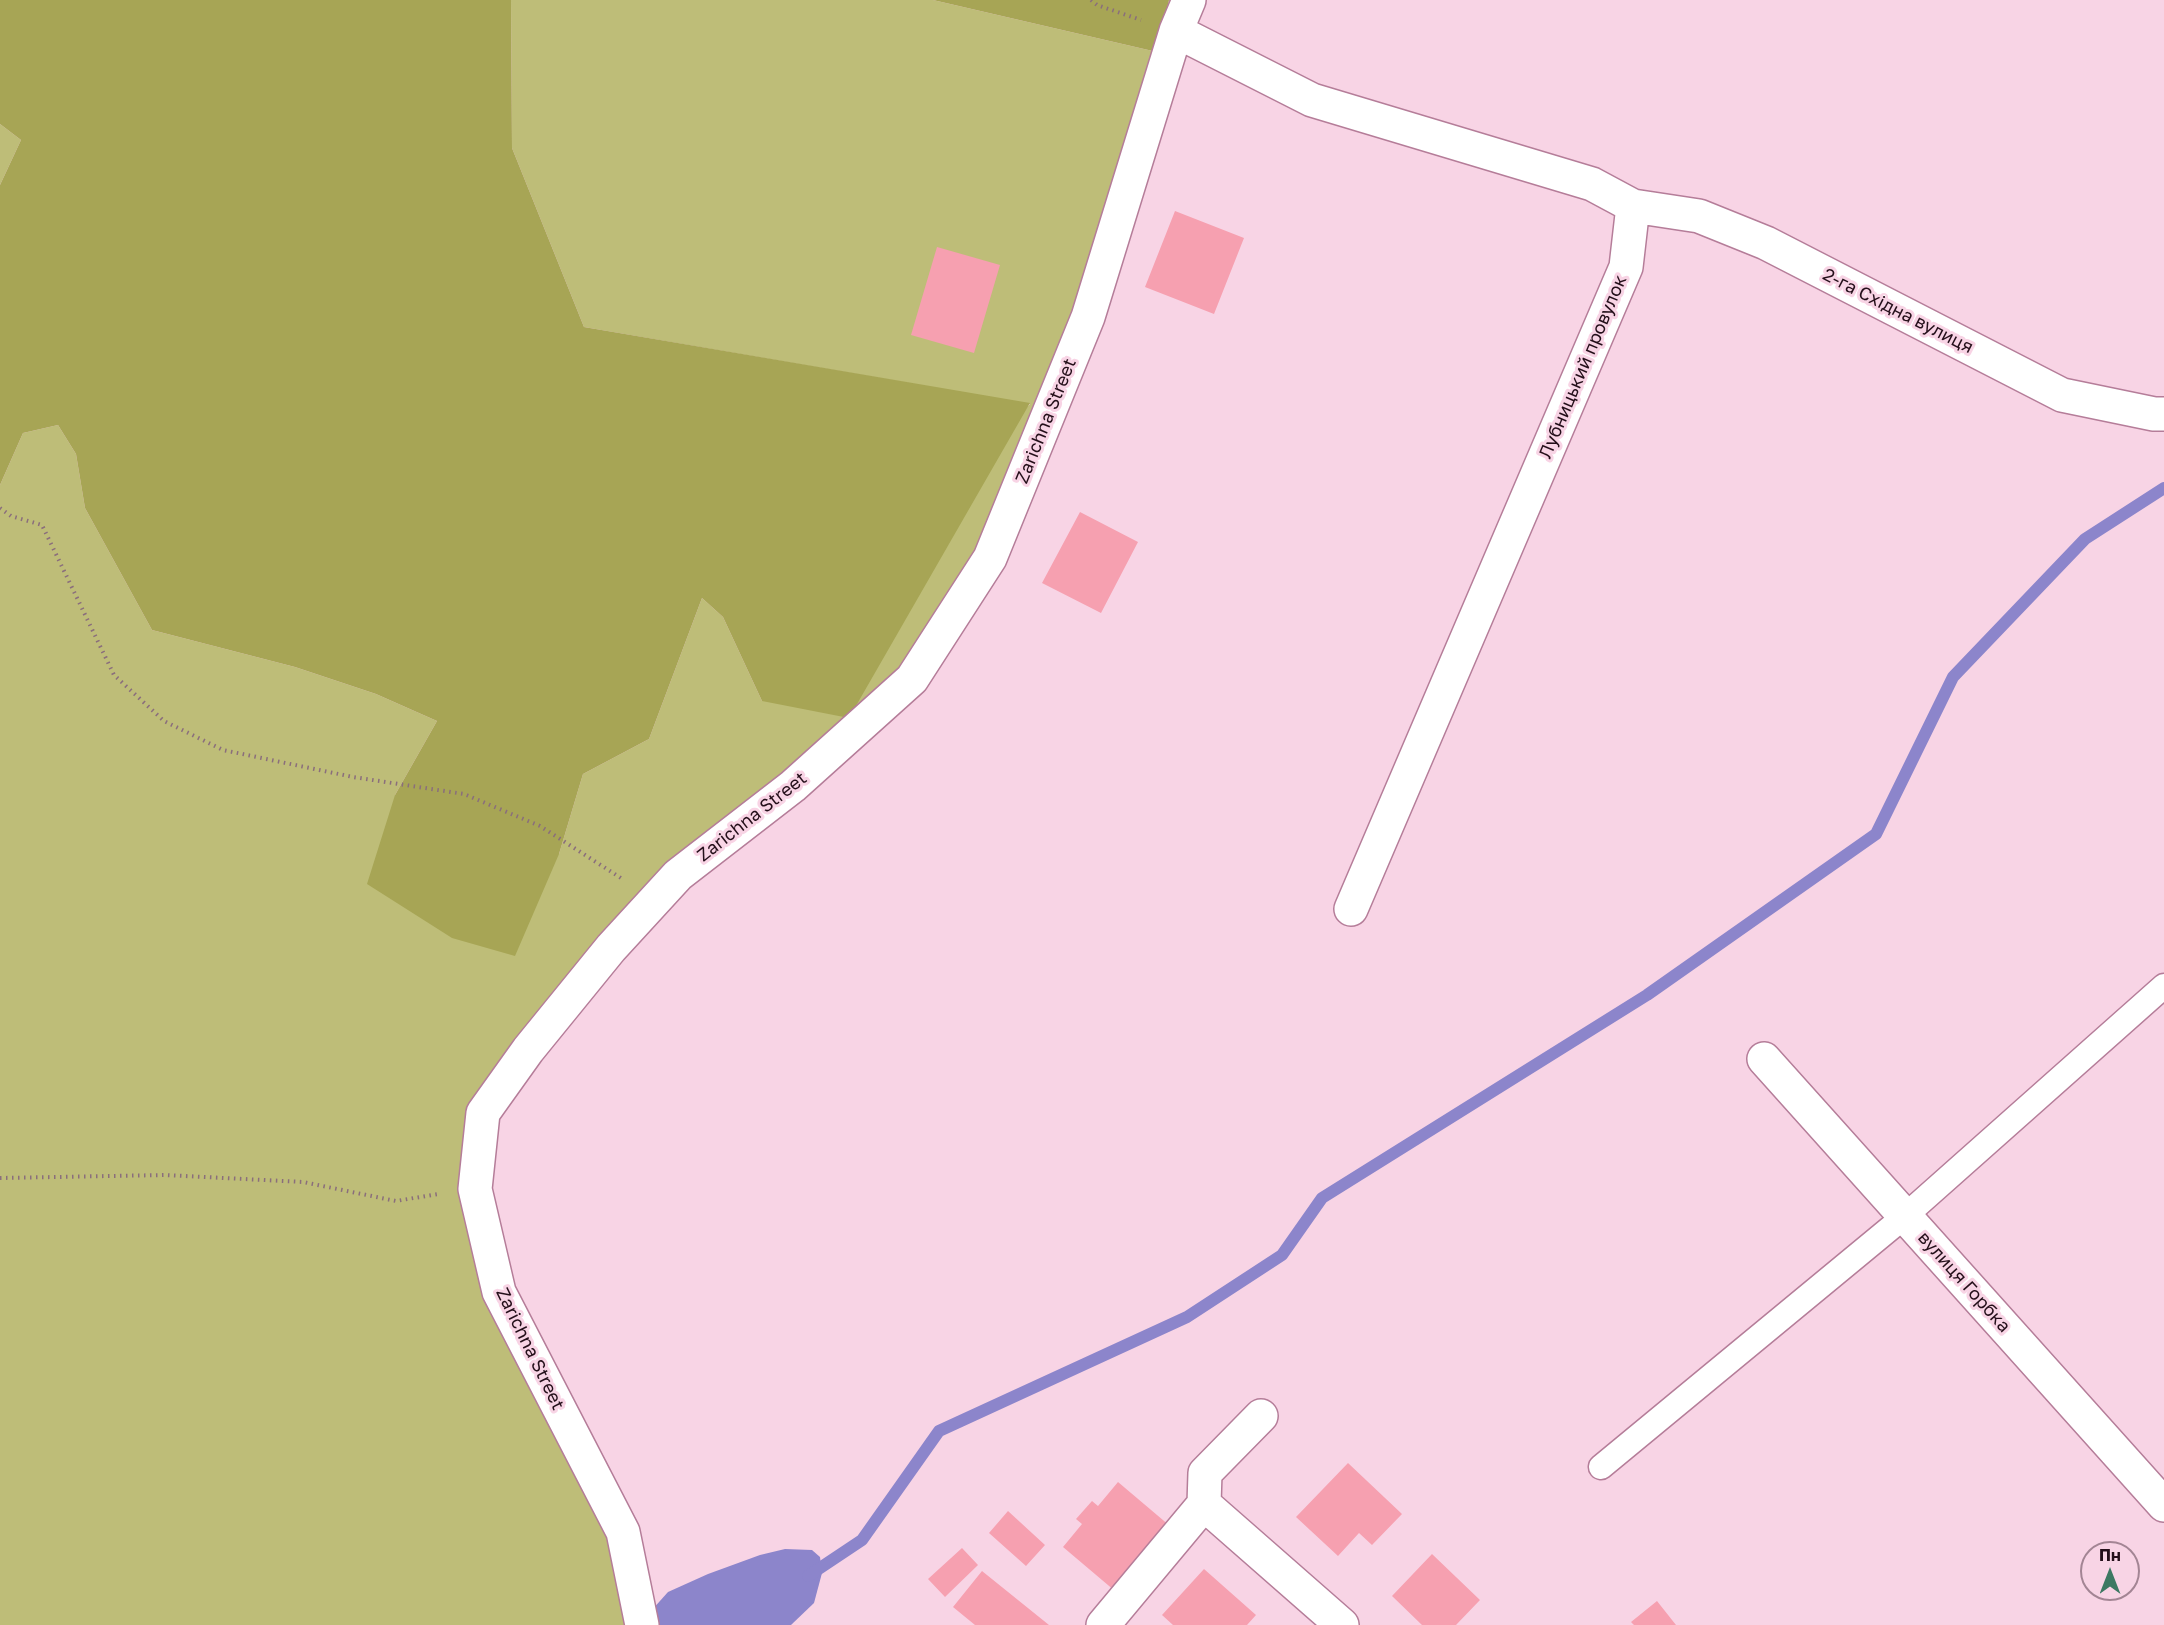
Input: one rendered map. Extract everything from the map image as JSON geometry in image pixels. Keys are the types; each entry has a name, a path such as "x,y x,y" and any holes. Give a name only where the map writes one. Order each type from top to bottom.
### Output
{"street":[{"name":"Zarichna Street","path":"642,1625 623,1532 499,1292 475,1189 483,1113 528,1050 611,948 678,875 793,786 912,679 990,558 1088,317 1176,31 1189,0"},
{"path":"1176,31 1312,100 1592,184 1633,206"},
{"name":"2-га Східна вулиця","path":"1633,206 1699,216 1766,243 2062,394 2154,414 2164,414"},
{"name":"Лубницький провулок","path":"1351,909 1626,267 1633,206"},
{"name":"вулиця Горбка","path":"1764,1059 2164,1505"},
{"path":"1103,1625 1204,1504 1205,1473 1261,1416"},
{"path":"1204,1504 1342,1625"}],"lane":[{"path":"1601,1467 1905,1216 2164,986"}],"path":[{"path":"1091,0 1097,5 1176,31"},
{"path":"0,508 11,516 42,525 114,675 164,721 223,750 353,777 464,794 540,826 655,900"},
{"path":"0,1178 165,1175 303,1182 396,1201 475,1189"}],"shaded area":[{"path":"0,0 511,0 512,148 584,327 1030,403 849,718 762,701 723,617 702,598 649,739 583,774 559,854 515,956 452,938 367,884 395,795 437,721 376,694 295,667 152,630 85,508 76,454 58,425 23,433 0,485 0,185 21,140 0,124"},
{"path":"511,0 933,0 1157,52 1169,0 1189,0 990,558 912,679 678,875 483,1113 499,1292 623,1532 642,1625 0,1625 0,485 23,433 58,425 76,454 85,508 152,630 295,667 376,694 437,721 395,795 559,854 583,774 649,739 702,598 723,617 762,701 1030,404 584,327 512,148"},
{"path":"933,0 1169,0 1157,52"},
{"path":"0,124 21,140 0,185"},
{"path":"785,1549 812,1550 820,1557 822,1573 814,1603 791,1625 652,1625 651,1611 668,1592 708,1574 760,1555"}],"building":[{"path":"1175,211 1244,238 1214,314 1145,287"},
{"path":"937,247 1000,265 974,353 911,335"},
{"path":"1080,512 1138,542 1101,613 1042,583"},
{"path":"1348,1463 1402,1514 1372,1545 1359,1533 1338,1556 1296,1517"},
{"path":"1118,1482 1170,1526 1115,1591 1063,1547 1082,1524 1076,1519 1092,1501 1098,1506"},
{"path":"1008,1511 1045,1545 1026,1566 989,1533"},
{"path":"962,1548 978,1565 945,1597 928,1579"},
{"path":"1432,1554 1480,1600 1456,1625 1422,1625 1392,1596"},
{"path":"1204,1569 1256,1615 1247,1625 1173,1625 1162,1615"},
{"path":"982,1571 1049,1625 975,1625 953,1607"},
{"path":"1657,1601 1676,1625 1634,1625 1631,1622"}],"waterway":[{"path":"808,1576 862,1540 939,1431 1187,1317 1282,1255 1322,1198 1647,995 1876,834 1953,677 2085,539 2164,488"}]}
